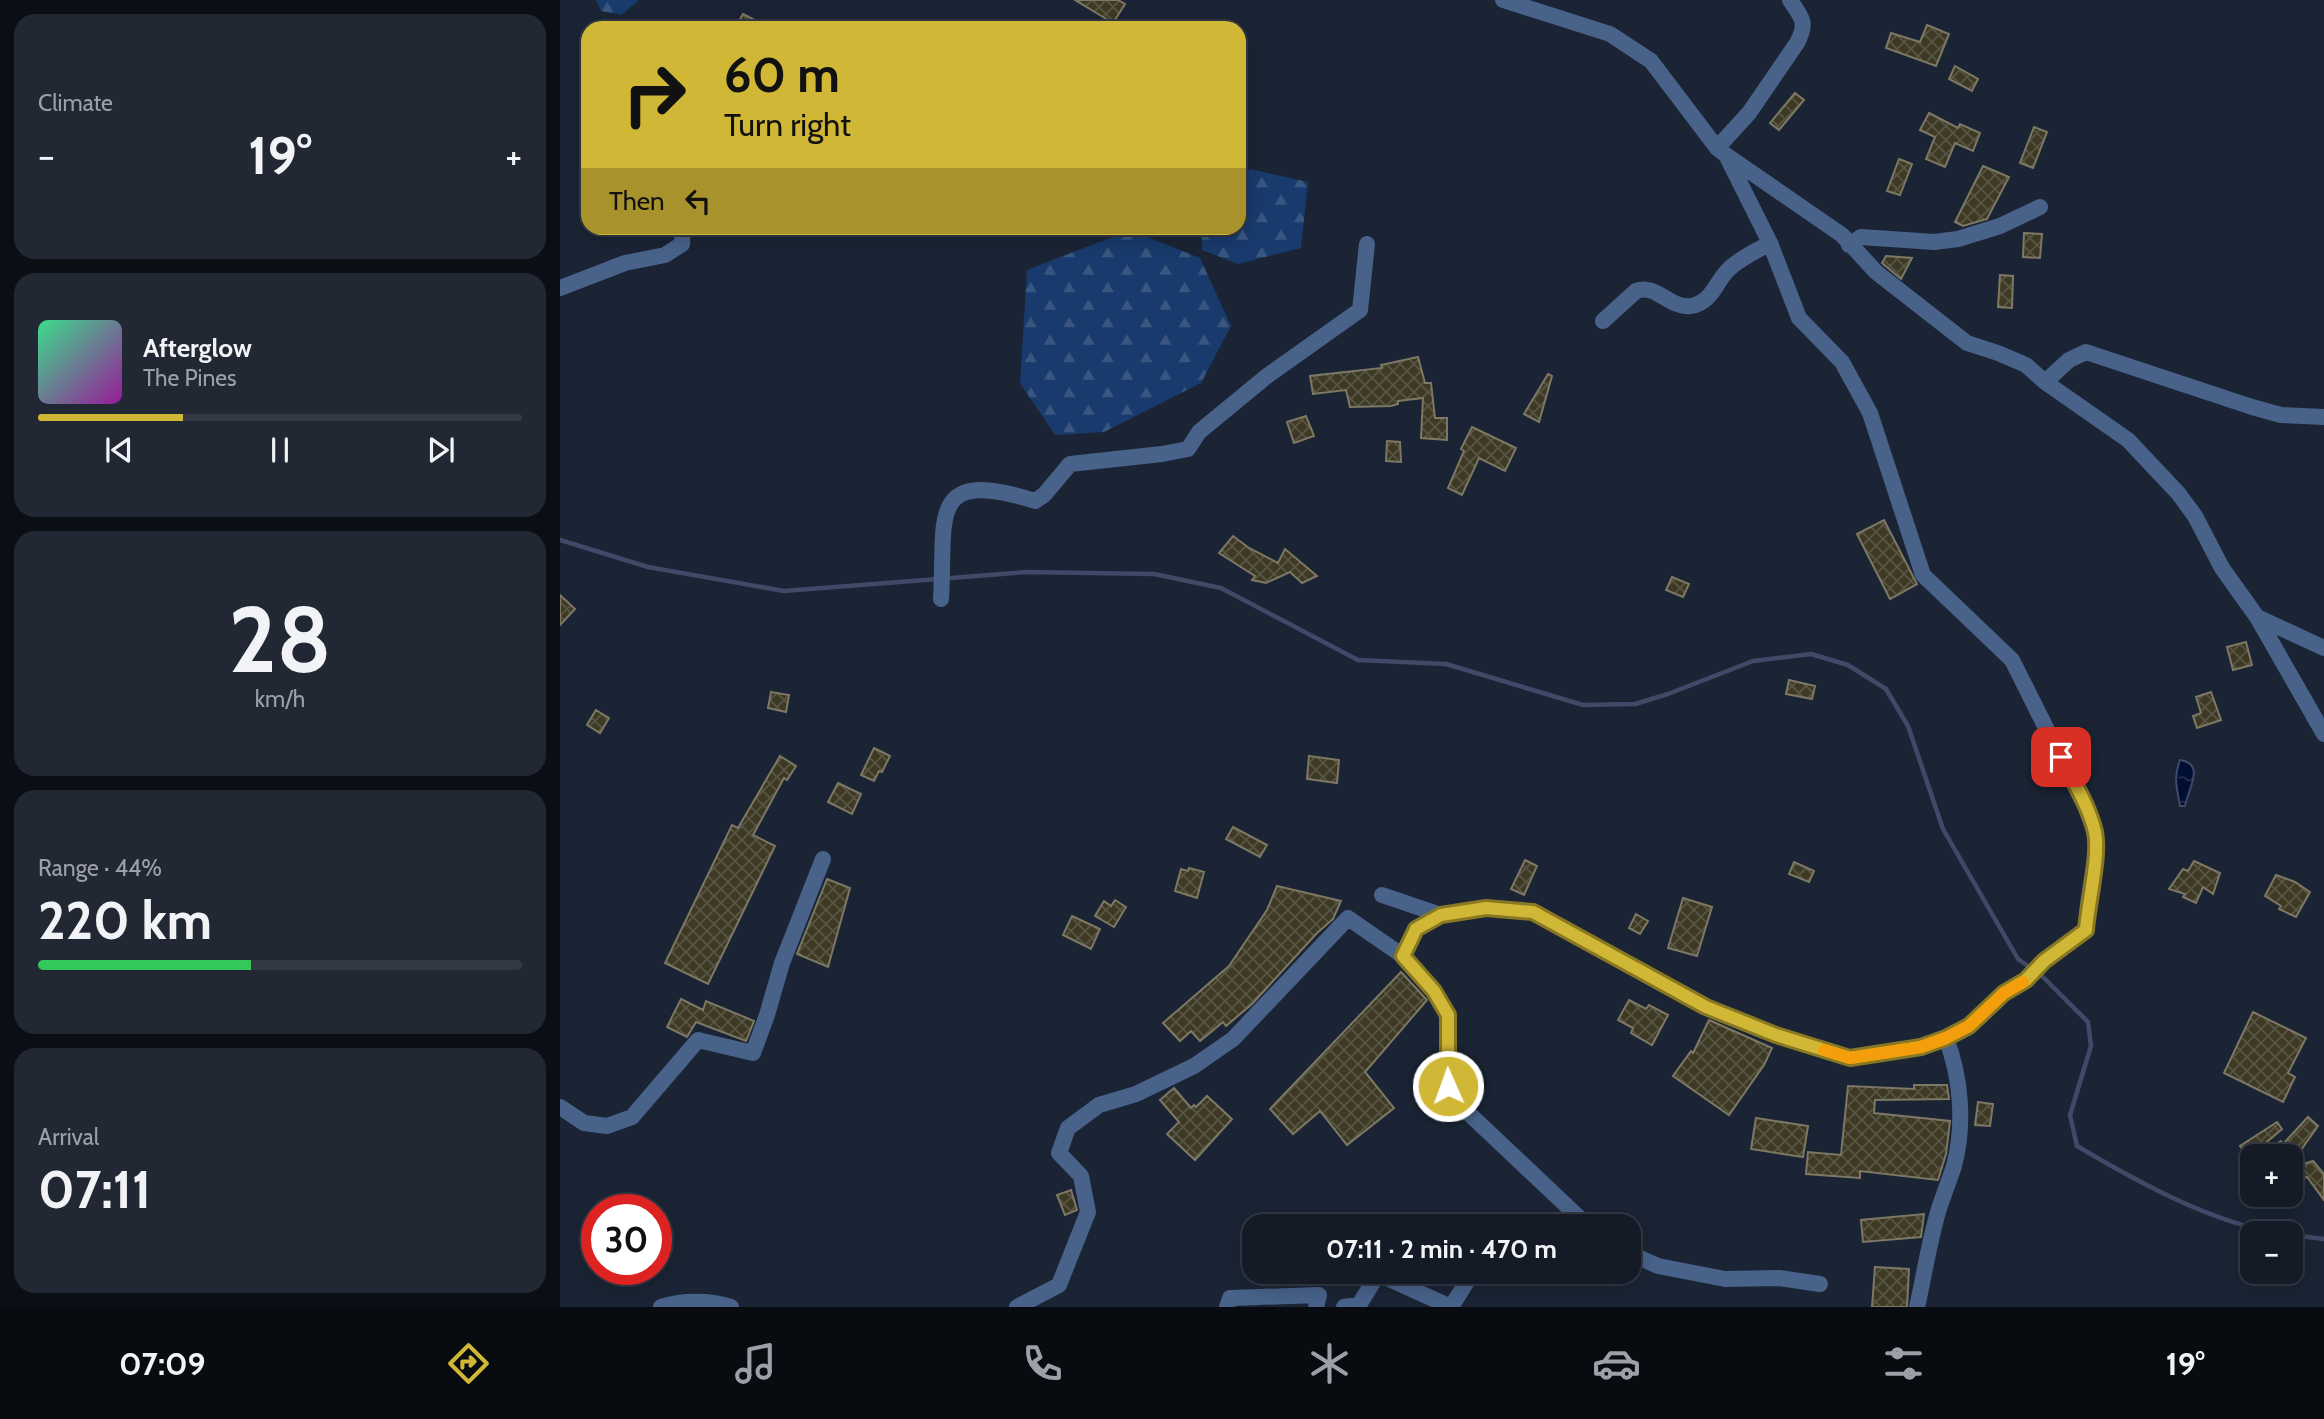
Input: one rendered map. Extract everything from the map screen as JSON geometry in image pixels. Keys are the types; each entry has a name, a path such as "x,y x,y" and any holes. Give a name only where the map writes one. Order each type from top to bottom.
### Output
{"street":[{"path":"1403,956 1416,929 1441,915 1486,908 1533,912 1706,1007 1776,1035 1850,1058 1921,1047 1969,1026 2004,993 2026,980 2044,961 2086,930 2096,851 2095,832 2088,814 2012,660 1923,575 1870,413 1842,362 1799,318 1770,243 1721,152 1651,61 1610,34 1503,0"},
{"path":"1721,152 1803,31 1803,20 1790,0"},
{"path":"1721,152 1842,235 1876,272 1967,343 2026,365 2045,383 2128,440 2178,493 2195,516 2222,568 2257,617 2324,734"},
{"path":"1849,245 1861,236 1934,242 1958,239 2000,226 2040,207"},
{"path":"560,288 625,263 665,255 682,244 683,235"},
{"path":"1603,321 1636,291 1642,289 1651,290 1676,305 1687,306 1706,301 1728,270 1770,243"},
{"path":"941,599 944,555 942,527 946,509 960,494 982,489 1035,501 1044,495 1070,464 1188,449 1199,432 1268,376 1360,310 1367,244"},
{"path":"2045,383 2069,360 2085,352 2281,415 2324,417"},
{"path":"2257,617 2324,648"},
{"path":"560,1107 584,1123 607,1126 632,1117 698,1040 753,1053 782,963 823,859"},
{"path":"1382,895 1441,915"},
{"path":"1017,1307 1059,1285 1088,1212 1081,1176 1059,1153 1068,1128 1099,1105 1136,1094 1194,1066 1233,1039 1348,918 1403,956 1434,991 1448,1015 1448,1086 1462,1107 1575,1214"},
{"path":"1917,1307 1938,1213 1955,1163 1959,1098 1955,1061 1946,1038"},
{"path":"1641,1258 1658,1266 1725,1279 1779,1278 1820,1284"},
{"path":"1344,1307 1359,1304 1378,1274 1451,1307 1466,1284"},
{"path":"1227,1307 1230,1298 1319,1295 1316,1307"},
{"path":"661,1307 673,1303 721,1304 731,1307"}],"green space":[{"path":"596,0 638,1 621,15 601,11"},
{"path":"1250,169 1308,182 1301,248 1238,264 1202,250 1201,235 1246,235 1246,173"},
{"path":"1117,235 1142,235 1200,258 1231,326 1201,383 1104,432 1055,435 1020,383 1027,270"}],"water":[{"path":"2180,760 2188,762 2194,772 2185,806 2180,806 2176,783"}],"building":[{"path":"1075,0 1118,0 1125,4 1114,21 1110,21"},
{"path":"743,14 756,21 739,21"},
{"path":"1927,25 1949,34 1936,66 1886,48 1891,33 1920,42"},
{"path":"1955,66 1978,79 1972,91 1949,79"},
{"path":"1795,93 1804,100 1779,130 1770,123"},
{"path":"1929,113 1958,128 1960,124 1980,133 1973,151 1955,143 1945,167 1926,159 1935,137 1920,130"},
{"path":"2034,127 2047,132 2033,168 2020,163"},
{"path":"1899,159 1912,164 1900,195 1887,191"},
{"path":"1983,166 2009,177 1987,219 1963,226 1955,222"},
{"path":"2024,233 2042,234 2040,258 2023,257"},
{"path":"1886,256 1912,258 1901,279 1882,263"},
{"path":"2000,275 2013,276 2012,308 1998,307"},
{"path":"1418,357 1425,383 1431,383 1435,418 1447,418 1447,440 1421,438 1423,398 1398,401 1398,404 1391,406 1350,407 1346,390 1313,394 1310,376 1382,368 1381,365"},
{"path":"1548,374 1552,376 1539,422 1524,414"},
{"path":"1306,416 1314,436 1294,443 1287,422"},
{"path":"1472,427 1516,448 1505,471 1479,458 1462,495 1448,488 1464,451 1461,449"},
{"path":"1387,441 1400,442 1401,462 1386,461"},
{"path":"1884,520 1917,584 1890,599 1857,534"},
{"path":"1233,536 1278,563 1285,549 1317,576 1302,583 1290,572 1266,583 1252,580 1255,576 1219,553"},
{"path":"1672,577 1689,584 1683,597 1666,590"},
{"path":"560,595 575,609 560,625"},
{"path":"2246,642 2252,665 2233,670 2227,647"},
{"path":"1789,680 1815,686 1812,699 1786,694"},
{"path":"771,692 789,695 786,712 768,708"},
{"path":"2211,692 2221,720 2197,728 2193,716 2201,713 2196,697"},
{"path":"596,710 609,718 600,733 587,725"},
{"path":"874,748 890,756 874,781 861,775"},
{"path":"780,756 796,766 787,780 784,778 753,835 775,846 708,984 665,963 732,825 738,828"},
{"path":"1309,756 1339,760 1337,783 1307,779"},
{"path":"838,783 861,794 852,814 828,802"},
{"path":"1233,827 1267,845 1260,857 1226,839"},
{"path":"1525,860 1537,866 1524,895 1511,889"},
{"path":"2194,861 2220,873 2213,894 2203,887 2196,903 2183,897 2185,894 2169,889 2183,869 2188,871"},
{"path":"1794,862 1814,871 1809,882 1789,874"},
{"path":"1189,868 1204,872 1197,898 1175,891 1181,869 1188,871"},
{"path":"2276,875 2295,882 2310,892 2296,917 2279,909 2281,906 2265,896"},
{"path":"827,879 850,888 828,967 797,954"},
{"path":"1277,886 1341,901 1333,919 1252,1004 1226,1026 1223,1022 1200,1041 1191,1031 1180,1041 1163,1023 1229,966 1267,910"},
{"path":"1683,898 1712,907 1697,956 1668,948"},
{"path":"1115,900 1126,907 1114,927 1095,916 1104,901 1111,906"},
{"path":"1636,914 1648,921 1640,934 1629,928"},
{"path":"1072,916 1100,929 1091,949 1063,935"},
{"path":"1401,972 1427,1000 1365,1072 1394,1108 1347,1145 1320,1111 1293,1134 1270,1109"},
{"path":"681,999 703,1010 706,1001 754,1021 746,1041 696,1022 687,1037 667,1027"},
{"path":"1629,1000 1646,1009 1649,1005 1668,1015 1652,1045 1631,1033 1633,1028 1618,1020"},
{"path":"2253,1012 2306,1038 2288,1073 2295,1077 2283,1102 2224,1073"},
{"path":"1709,1020 1772,1048 1764,1065 1729,1115 1673,1076 1691,1051 1693,1053"},
{"path":"1914,1085 1947,1085 1949,1099 1875,1100 1874,1113 1950,1121 1946,1154 1938,1180 1860,1171 1860,1178 1806,1174 1808,1152 1841,1155 1848,1086 1914,1089"},
{"path":"1174,1088 1191,1108 1194,1105 1196,1107 1207,1096 1232,1119 1195,1160 1167,1134 1179,1122 1160,1100"},
{"path":"1978,1102 1993,1104 1990,1126 1975,1125"},
{"path":"2308,1117 2318,1126 2303,1147 2303,1144 2283,1144"},
{"path":"1756,1118 1808,1126 1803,1157 1751,1149"},
{"path":"2277,1122 2282,1129 2264,1144 2243,1144"},
{"path":"2313,1161 2324,1174 2324,1200 2307,1177 2303,1178 2303,1164"},
{"path":"1071,1190 1077,1210 1065,1215 1057,1195"},
{"path":"1924,1214 1921,1237 1863,1242 1861,1220"},
{"path":"1875,1267 1909,1269 1907,1307 1872,1307"}],"waterway":[{"path":"560,540 648,567 784,591 1027,572 1154,574 1221,588 1358,660 1446,664 1583,705 1635,704 1753,661 1811,654 1848,665 1886,689 1908,726 1943,829 2018,959 2041,975 2088,1022 2091,1046 2070,1115 2077,1146 2177,1200 2240,1224"},
{"path":"2303,1236 2324,1239"}],"slow traffic":[{"path":"1824,1050 1850,1058 1921,1047 1969,1026 2004,993 2023,982"}],"route":[{"path":"1448,1086 1448,1015 1434,991 1403,956 1416,929 1441,915 1486,908 1533,912 1706,1007 1776,1035 1850,1058 1921,1047 1969,1026 2004,993 2026,980 2044,961 2086,930 2096,851 2095,832 2061,757"}]}
